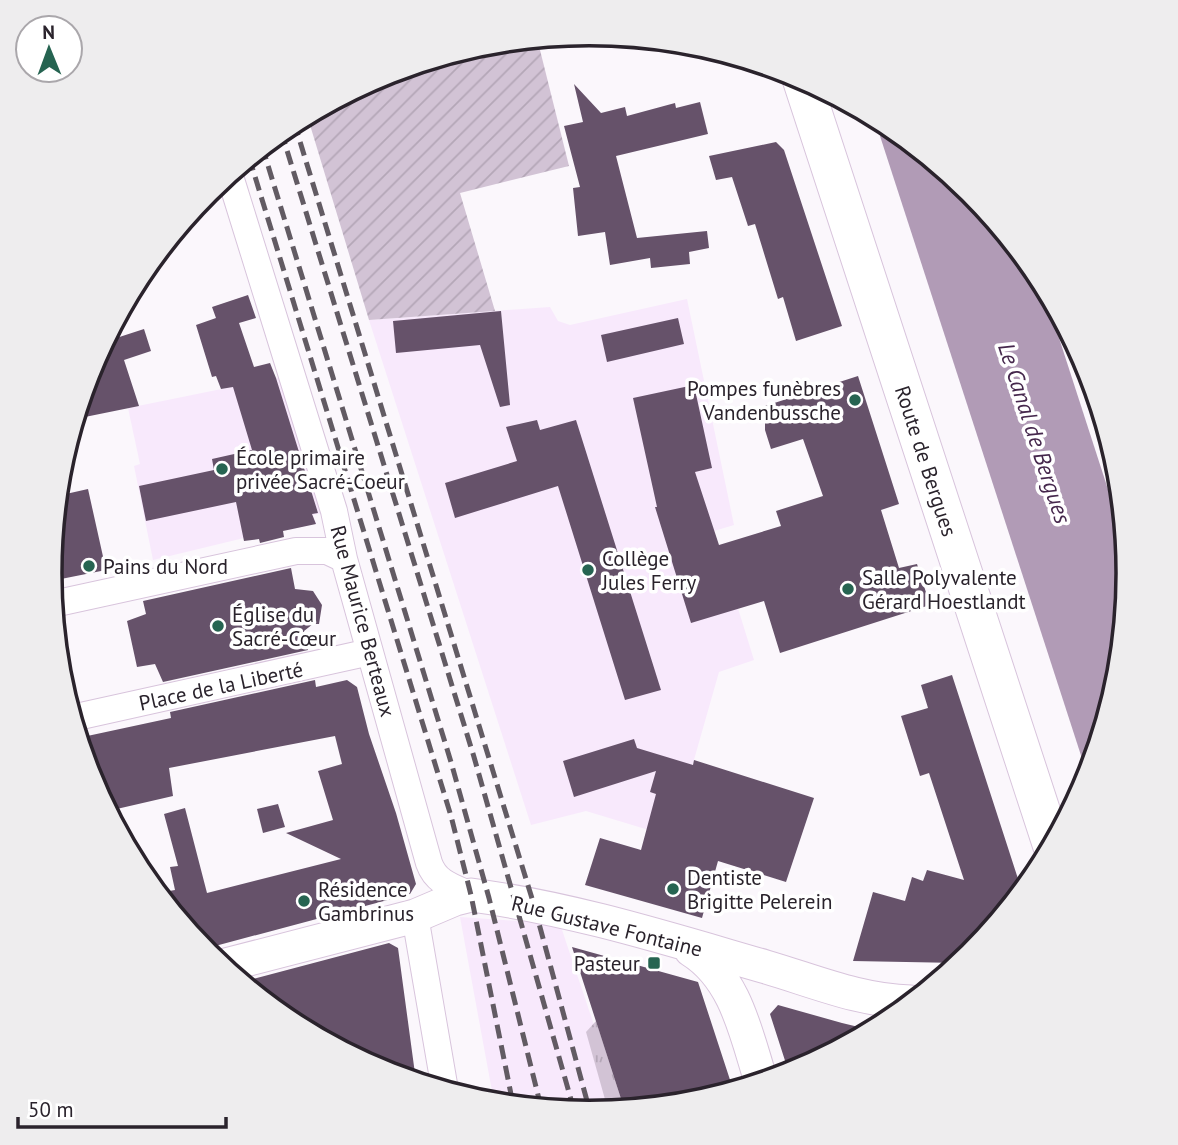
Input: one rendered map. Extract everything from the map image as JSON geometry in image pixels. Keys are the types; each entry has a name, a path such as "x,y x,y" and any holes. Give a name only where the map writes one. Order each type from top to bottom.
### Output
{"main road":[{"name":"Route de Bergues","path":"806,93 1048,831"}],"street":[{"name":"Rue Maurice Berteaux","path":"233,185 332,503 344,559 431,869 434,896 421,914 444,1079"},
{"path":"63,602 296,551 327,551 344,559"},
{"name":"Place de la Liberté","path":"82,716 370,652"},
{"path":"431,869 442,883 471,895"},
{"path":"235,963 421,914 471,895"},
{"name":"Rue Gustave Fontaine","path":"471,895 569,912 863,997 897,1001"},
{"path":"680,943 706,961 720,975 730,992 758,1072"},
{"path":"746,1034 745,1005 753,986 782,972"}],"shaded area":[{"name":"Collège Jules Ferry","path":"687,299 734,525 714,531 754,660 719,672 672,837 586,811 531,825 369,320 550,307 558,321 570,325"},
{"name":"École primaire privée Sacré-Coeur","path":"280,377 322,513 313,515 316,523 289,530 287,523 244,538 153,560 134,466 140,464 128,408"},
{"path":"460,917 560,924 619,1098 555,1098 492,1090"}],"green space":[{"path":"540,48 569,166 460,193 495,311 369,320 310,125 356,100 420,73 486,56"},
{"path":"596,1021 621,1098 605,1099 586,1032"}],"water":[{"name":"Le Canal de Bergues","path":"883,135 910,154 936,176 985,225 1027,280 1056,328 1110,494 1115,538 1115,607 1106,675 1082,758 880,136"}],"building":[{"path":"574,84 601,113 625,107 627,116 675,103 676,108 700,102 708,134 616,156 637,238 707,231 709,248 689,252 690,264 651,268 650,258 610,265 605,232 578,236 573,188 580,187 564,126 583,122"},
{"path":"776,142 784,150 842,326 796,341 783,297 778,299 755,224 748,226 732,177 716,180 709,156"},
{"path":"248,295 256,318 239,323 254,367 270,363 318,513 312,514 316,524 283,531 284,537 260,543 259,539 244,541 236,502 146,521 139,486 214,470 212,459 252,450 233,387 221,389 216,376 212,377 196,325 216,318 212,307"},
{"path":"501,311 510,405 500,407 480,345 396,353 393,321"},
{"path":"678,318 684,344 607,362 601,335"},
{"path":"144,329 151,351 124,360 139,406 86,417 102,371 117,338"},
{"path":"858,376 899,504 881,510 899,568 917,564 930,605 780,653 764,601 691,623 655,507 633,398 694,385 712,468 695,472 719,545 781,526 776,511 823,496 803,439 771,449 765,430 765,406"},
{"path":"537,420 540,430 576,420 661,690 625,700 558,486 455,518 445,483 517,461 506,427"},
{"path":"88,489 106,570 62,579 63,538 69,493"},
{"name":"Église du Sacré-Cœur","path":"291,568 295,589 313,591 322,605 319,624 313,624 304,631 308,650 163,682 155,664 137,667 127,621 146,614 143,601"},
{"path":"952,675 1018,878 985,920 943,963 853,961 873,892 905,901 912,877 923,881 927,870 964,880 929,773 920,776 901,716 928,708 921,685"},
{"path":"315,680 316,687 347,680 357,687 416,884 410,894 217,946 170,891 175,890 170,867 178,866 164,814 185,808 207,893 341,859 286,833 333,820 318,771 342,764 335,736 169,768 173,796 118,809 88,736 171,718 170,712"},
{"path":"634,739 637,748 693,765 694,760 814,798 786,882 718,861 702,918 585,885 600,838 641,850 656,794 650,792 656,771 574,797 563,761"},
{"path":"278,804 285,827 263,833 257,809"},
{"path":"389,943 398,948 414,1070 325,1029 254,979"},
{"path":"572,947 698,982 730,1080 658,1095 621,1098"},
{"path":"778,1005 856,1026 785,1061 770,1014"}],"railway":[{"path":"297,133 534,905 587,1100"},
{"path":"284,142 474,757 571,1099"},
{"path":"265,156 451,762 489,898 538,1097"},
{"path":"252,167 451,816 471,895 511,1093"}],"place":[{"name":"Pompes funèbres Vandenbussche","path":"855,400"},
{"name":"École primaire privée Sacré-Coeur","path":"222,469"},
{"name":"Pains du Nord","path":"89,566"},
{"name":"Collège Jules Ferry","path":"588,570"},
{"name":"Salle Polyvalente Gérard Hoestlandt","path":"848,589"},
{"name":"Église du Sacré-Cœur","path":"218,626"},
{"name":"Dentiste Brigitte Pelerein","path":"673,889"},
{"name":"Résidence Gambrinus","path":"304,901"},
{"name":"Pasteur","path":"654,963"}]}
